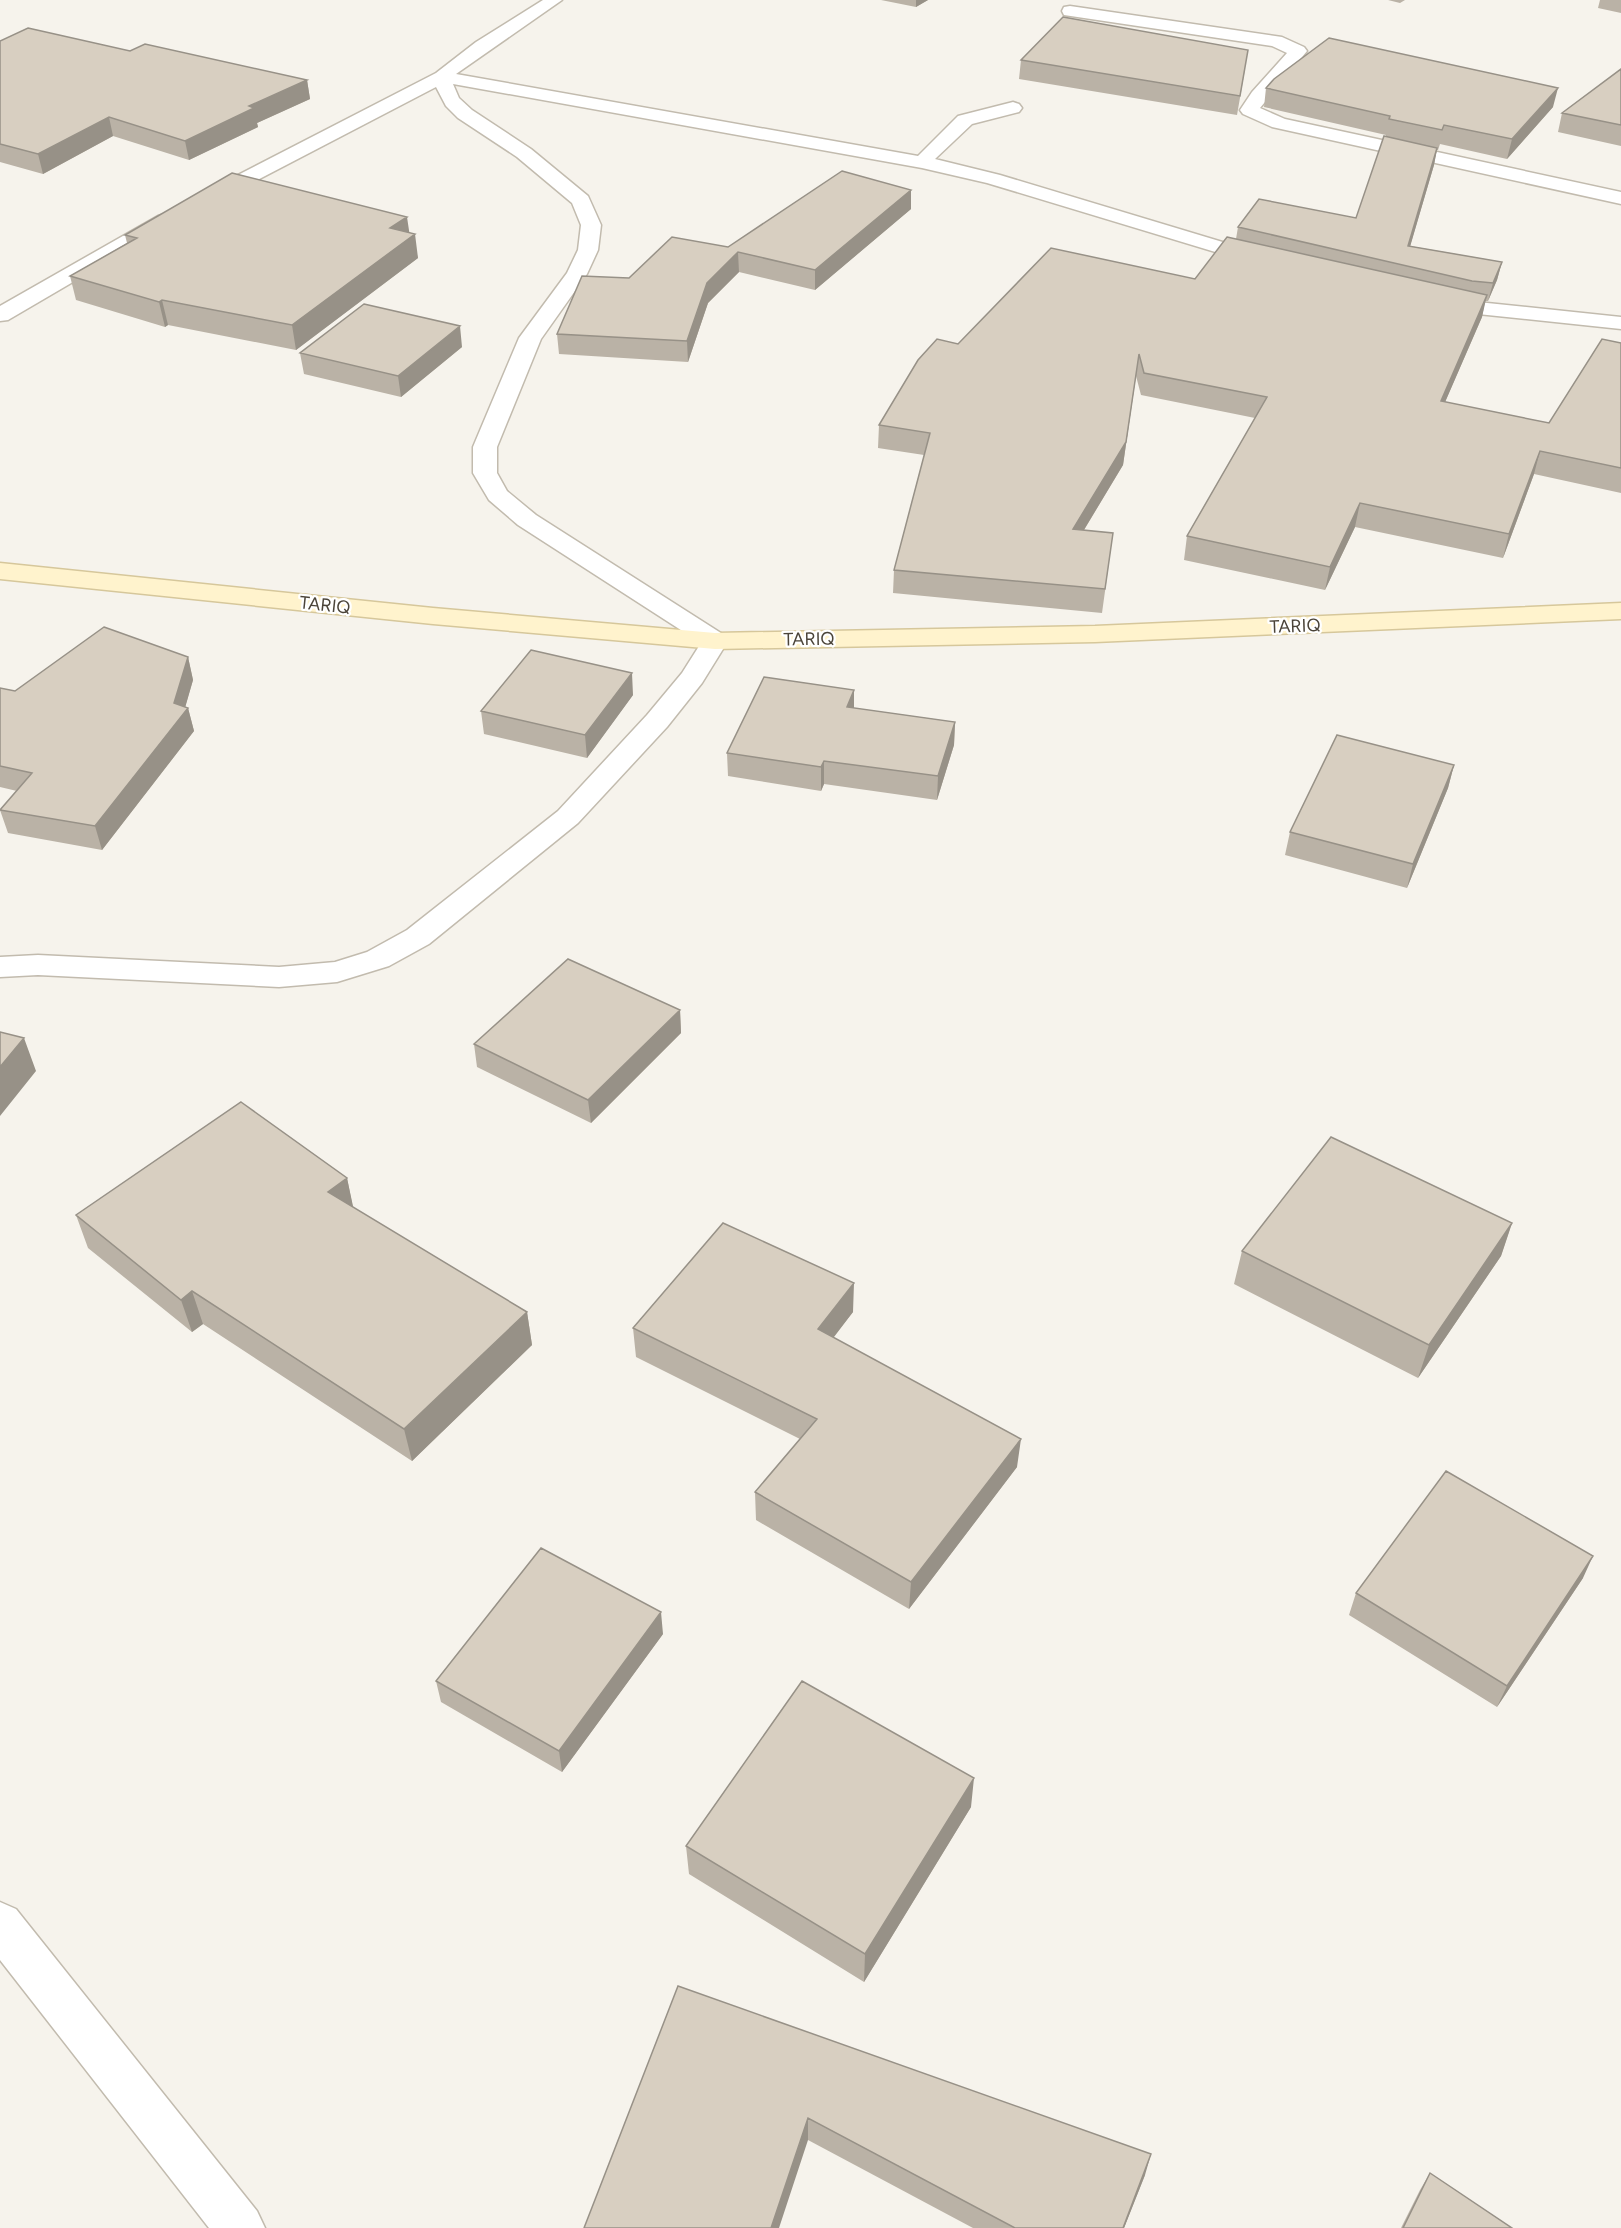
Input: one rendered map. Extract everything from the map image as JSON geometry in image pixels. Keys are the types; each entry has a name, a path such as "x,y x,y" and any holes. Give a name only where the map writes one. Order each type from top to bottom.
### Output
{"main road":[{"name":"TARIQ","path":"0,572 433,616 715,641 1095,634 1621,611"}],"street":[{"path":"0,315 176,214 442,77 464,57 519,25 554,0"},
{"path":"1070,11 1276,41 1298,51 1258,96 1250,110 1279,123 1621,198"},
{"path":"442,77 922,162 993,179 1238,254 1284,265"},
{"path":"0,967 38,964 279,977 337,972 378,959 418,937 568,817 672,703 693,677 715,641 527,520 497,495 485,473 485,447 530,338 577,274 588,250 591,225 581,200 524,153 465,114 452,102 446,93 442,77"},
{"path":"922,162 965,120 1013,108"},
{"path":"1422,296 1468,307 1621,323"},
{"path":"0,1924 240,2228"}],"building":[{"path":"1063,17 1248,50 1240,96 1021,60"},
{"path":"28,28 130,51 145,44 307,80 249,106 254,108 185,141 109,117 38,154 0,144 0,41"},
{"path":"1329,38 1558,88 1512,139 1444,125 1442,130 1266,88 1274,79"},
{"path":"1621,69 1621,125 1562,113"},
{"path":"1384,136 1437,148 1408,246 1502,262 1493,283 1472,281 1238,227 1259,199 1356,218"},
{"path":"842,171 911,190 815,270 738,252 707,283 687,341 557,334 582,276 629,278 672,237 728,247"},
{"path":"232,173 407,217 390,228 415,234 292,325 162,300 159,302 70,276 137,238 125,235"},
{"path":"1227,237 1487,295 1441,401 1549,423 1602,339 1621,343 1621,468 1540,451 1509,534 1360,503 1330,567 1187,536 1267,397 1144,373 1139,354 1126,442 1073,529 1113,533 1105,589 894,570 930,433 879,425 918,360 937,339 958,344 1051,248 1195,279"},
{"path":"364,304 460,326 398,376 300,353"},
{"path":"104,627 188,657 174,703 188,708 95,826 0,810 32,773 0,766 0,688 15,691"},
{"path":"531,650 632,673 585,735 481,711"},
{"path":"764,677 854,690 847,707 955,722 938,776 824,761 821,767 727,753"},
{"path":"1337,735 1454,765 1413,864 1290,832"},
{"path":"568,959 680,1010 588,1100 474,1044"},
{"path":"0,1032 24,1038 0,1067"},
{"path":"241,1102 347,1178 328,1192 527,1312 404,1429 192,1291 181,1300 76,1215"},
{"path":"1331,1137 1512,1223 1429,1345 1242,1251"},
{"path":"723,1223 854,1283 818,1329 1021,1439 911,1582 755,1492 817,1419 633,1328"},
{"path":"1446,1471 1593,1556 1507,1686 1356,1593"},
{"path":"541,1548 661,1612 559,1751 436,1681"},
{"path":"802,1681 974,1778 865,1954 686,1846"},
{"path":"678,1986 1151,2154 1123,2228 1015,2228 808,2118 771,2228 584,2228"},
{"path":"1430,2173 1512,2228 1403,2228"}]}
